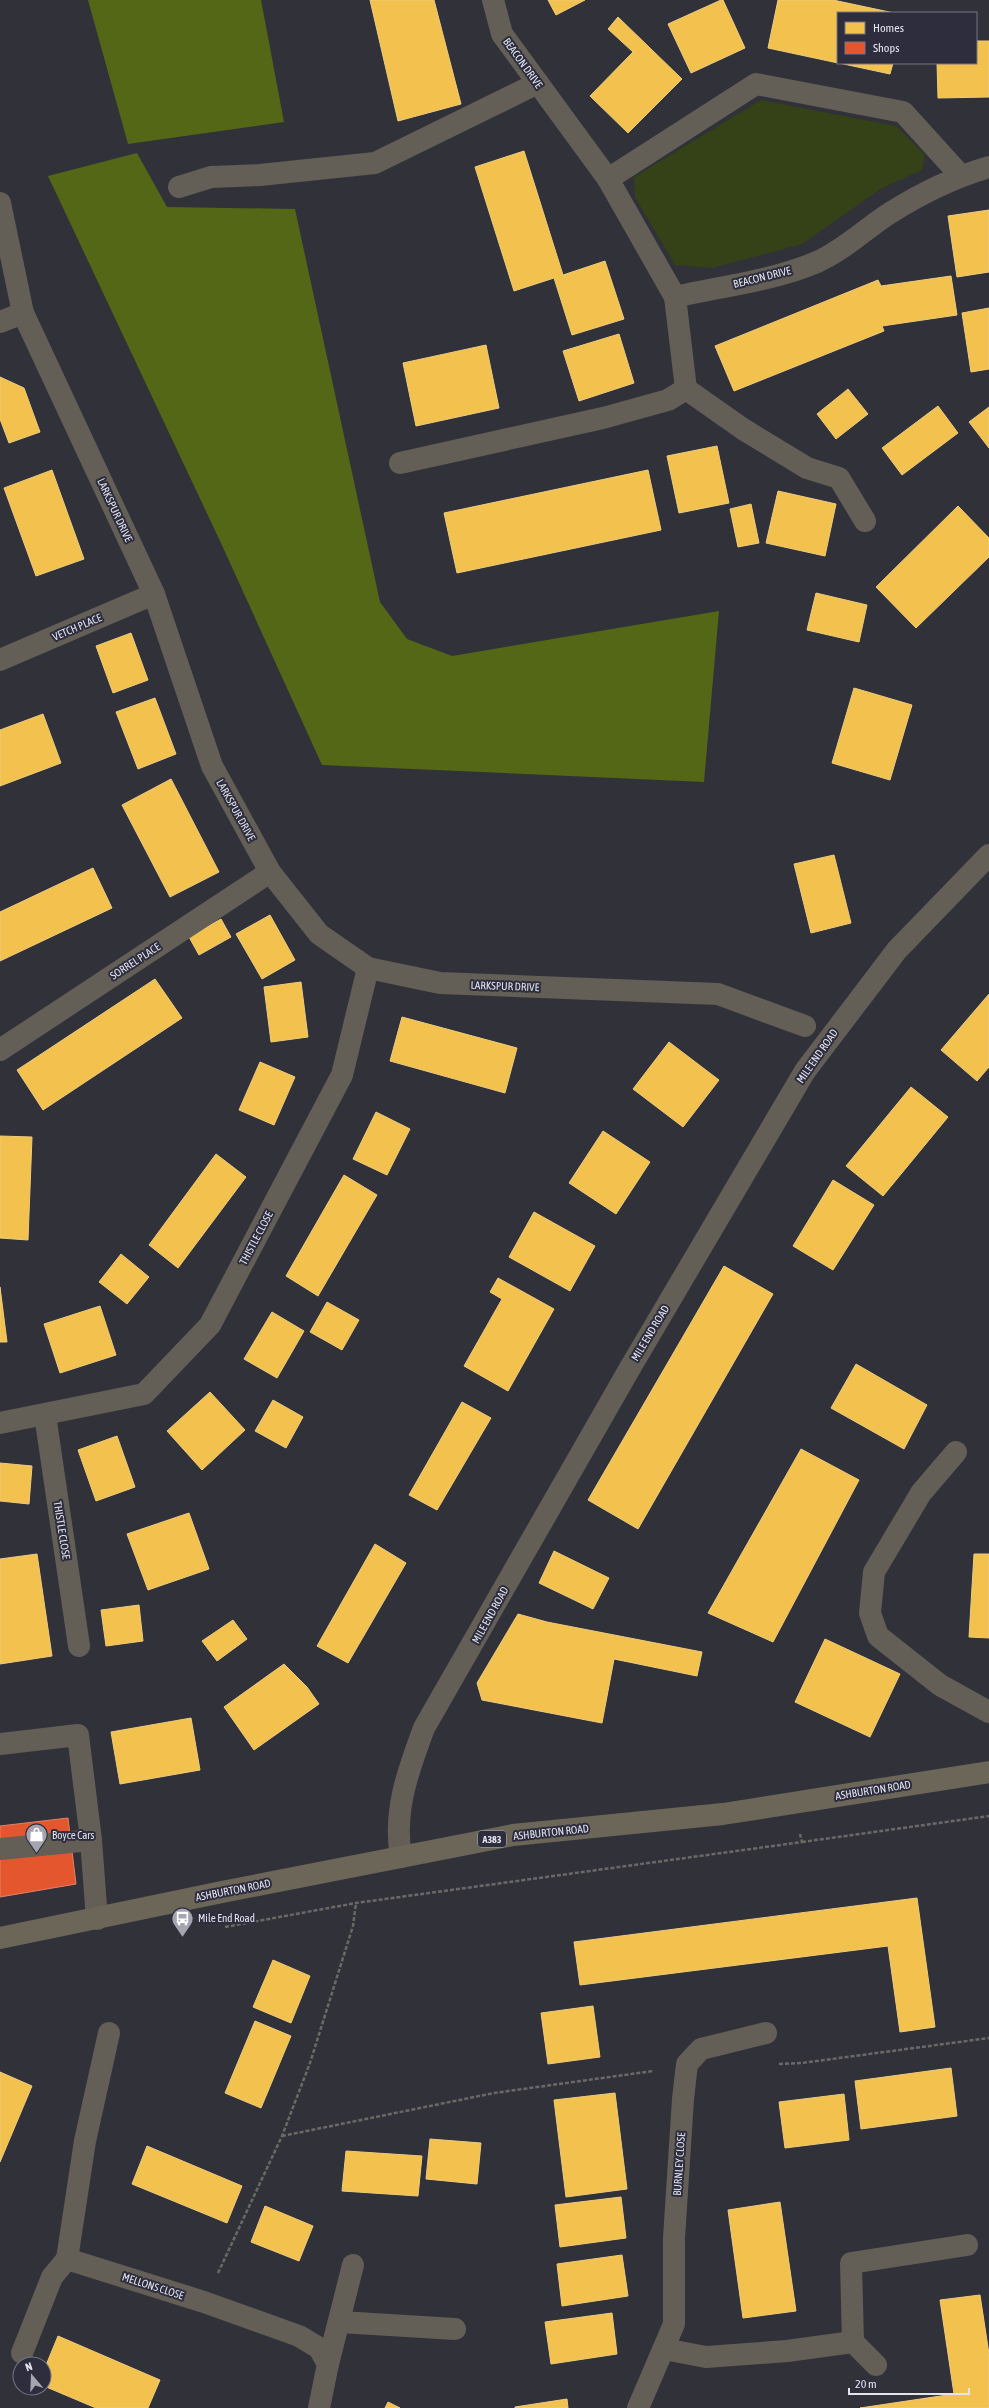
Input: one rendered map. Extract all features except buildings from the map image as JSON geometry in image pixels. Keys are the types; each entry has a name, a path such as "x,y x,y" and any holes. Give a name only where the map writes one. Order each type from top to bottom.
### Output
{"main road":[{"name":"ASHBURTON ROAD","path":"0,1938 513,1835 723,1814 989,1772"}],"street":[{"name":"BEACON DRIVE","path":"493,0 502,34 608,179 675,297 769,278 817,262 854,241 890,213 961,176 989,167"},
{"path":"179,187 212,177 260,175 375,163 538,83"},
{"path":"608,179 756,84 903,112 961,176"},
{"name":"LARKSPUR DRIVE","path":"0,203 23,313 154,594 212,766 270,872 319,934 368,968 440,983 718,994 805,1026"},
{"path":"675,297 686,389 743,429 807,468 838,478 865,521"},
{"path":"0,322 23,313"},
{"path":"400,463 603,418 668,400 686,389"},
{"name":"VETCH PLACE","path":"0,660 154,594"},
{"name":"MILE END ROAD","path":"401,1857 397,1835 405,1780 424,1728 638,1354 810,1065 897,950 989,856"},
{"name":"SORREL PLACE","path":"0,1050 270,872"},
{"name":"THISTLE CLOSE","path":"0,1423 144,1394 210,1325 342,1075 368,968"},
{"name":"THISTLE CLOSE","path":"45,1415 79,1646"},
{"path":"956,1452 921,1493 874,1572 870,1613 878,1636 940,1685 989,1712"},
{"path":"0,1744 78,1735 91,1840 97,1918"},
{"path":"0,1849 91,1840"},
{"path":"22,2353 52,2277 67,2259 85,2141 109,2033"},
{"path":"687,2064 701,2049 766,2033"},
{"name":"BURNLEY CLOSE","path":"638,2408 674,2324 674,2238 687,2064"},
{"path":"876,2365 853,2342 851,2263 967,2245"},
{"name":"MELLONS CLOSE","path":"67,2259 204,2302 299,2336 319,2348 328,2364"},
{"path":"319,2408 328,2364 340,2322 353,2264"},
{"path":"340,2322 455,2329"},
{"path":"664,2349 706,2357 787,2351 853,2342"}],"path":[{"path":"802,1842 989,1816"},
{"path":"204,2302 282,2136 313,2055 353,1926 356,1903"},
{"path":"740,2040 772,2064 802,2063 989,2038"},
{"path":"282,2136 494,2092 638,2074 687,2064"}],"green space":[{"path":"88,0 261,0 284,122 128,144"},
{"path":"761,100 896,126 925,155 922,170 882,188 802,244 712,268 675,265 635,197 634,177"},
{"path":"137,153 167,207 295,209 380,602 407,639 452,656 719,611 704,782 322,765 220,541 48,176"}],"place":[{"name":"Boyce Cars","path":"36,1854"},
{"name":"Mile End Road","path":"182,1938"}]}
